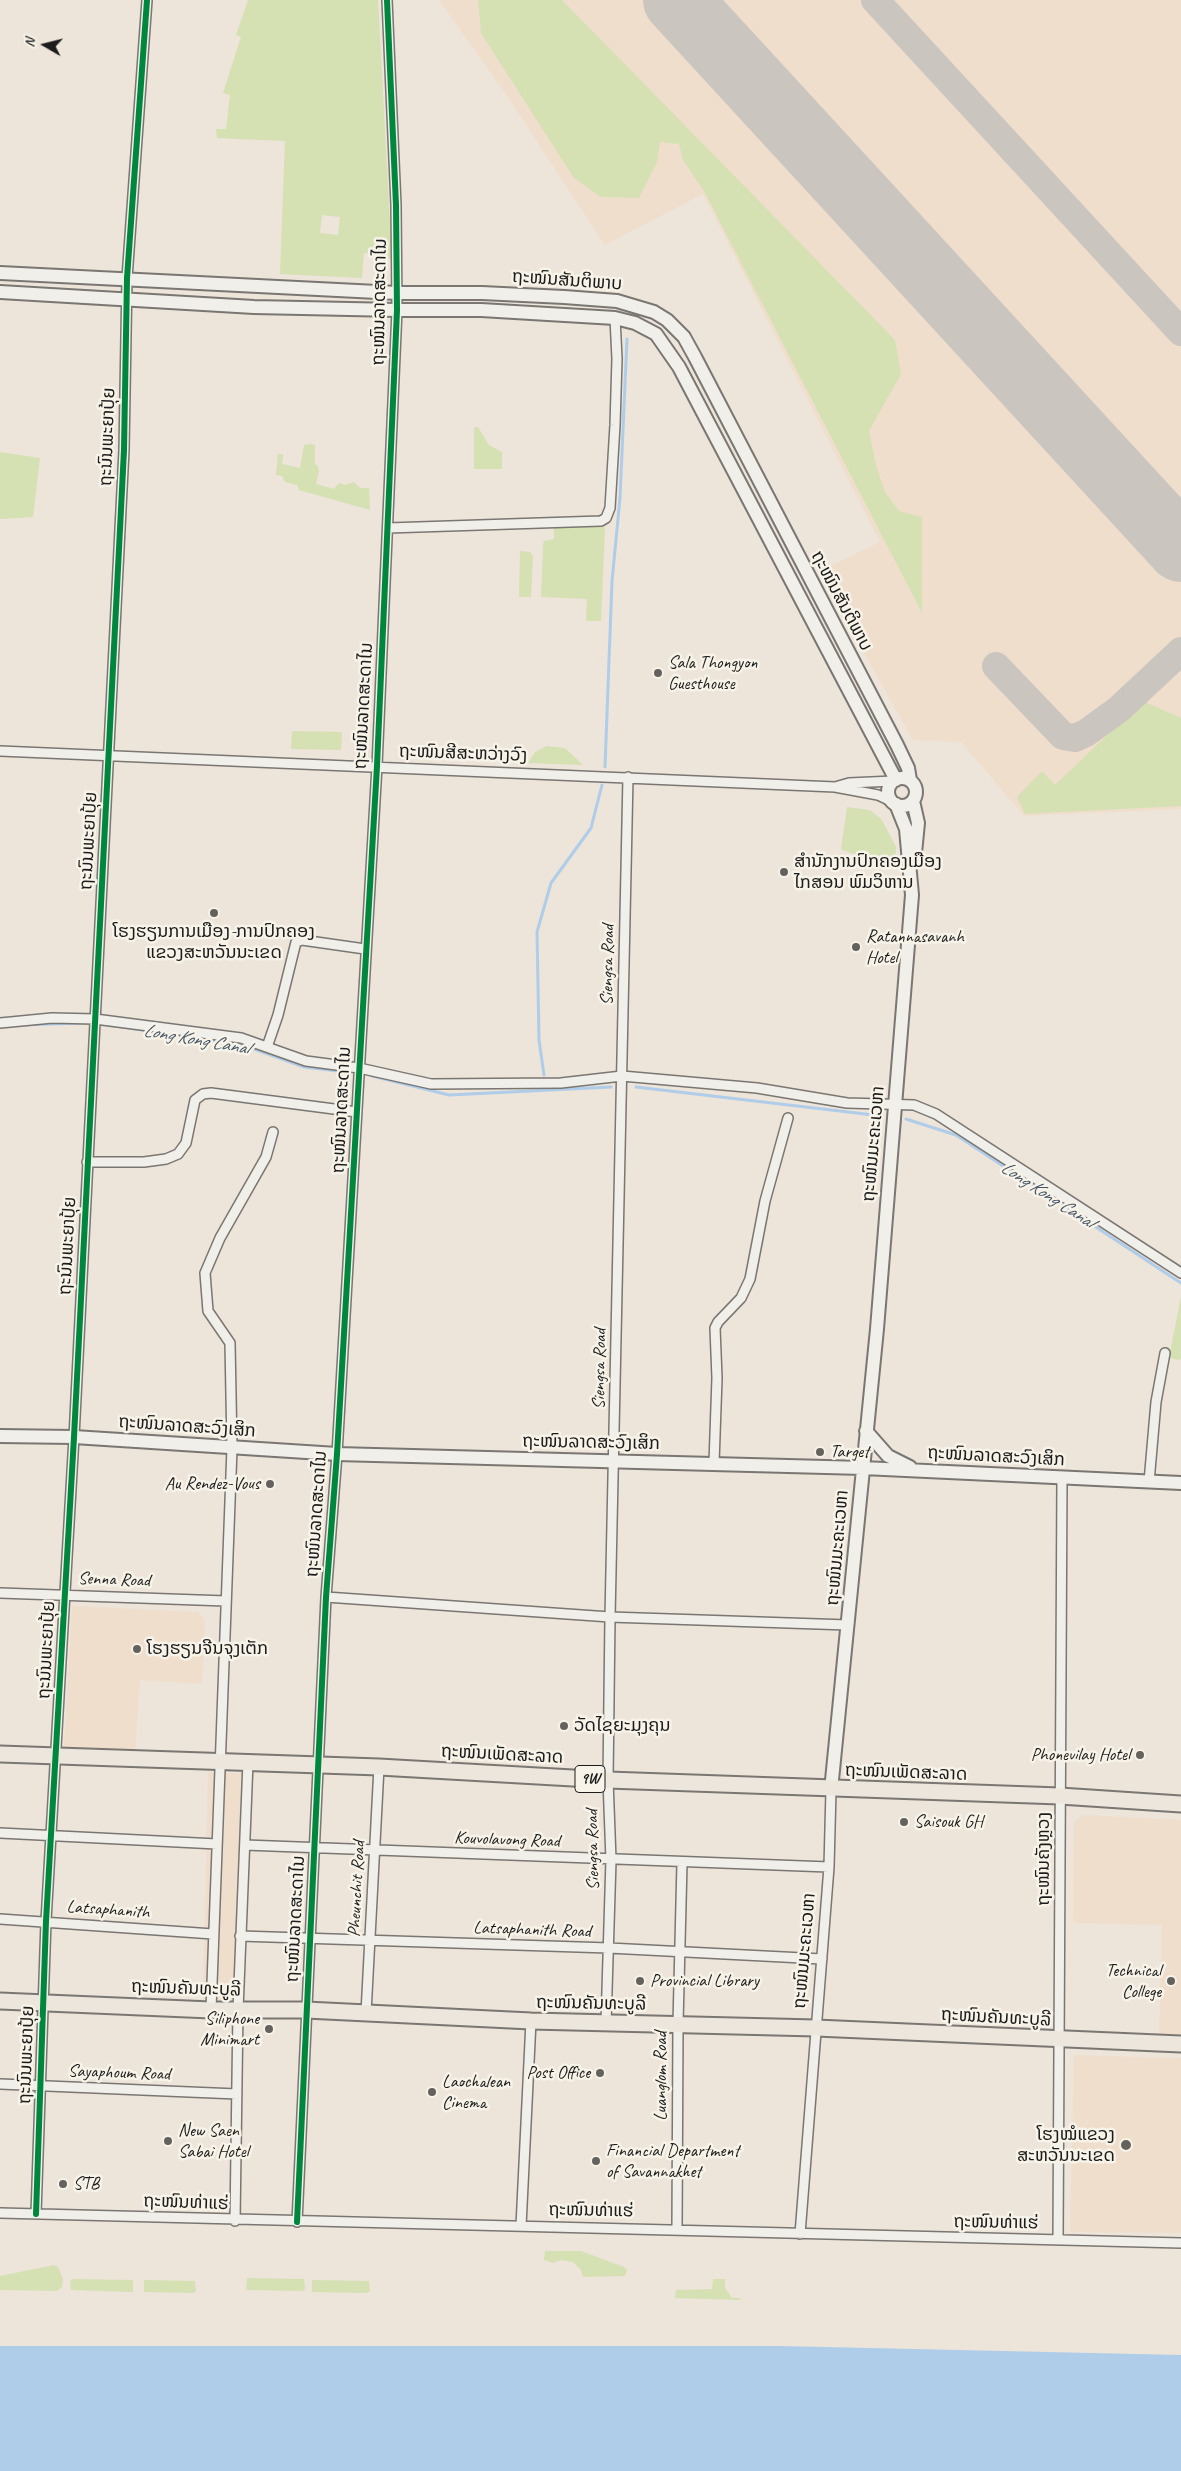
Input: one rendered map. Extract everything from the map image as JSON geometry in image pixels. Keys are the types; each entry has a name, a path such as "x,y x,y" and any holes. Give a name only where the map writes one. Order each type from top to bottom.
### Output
{"main road":[{"name":"ຖະໜົນເພັດສະລາດ","path":"0,1754 379,1767 608,1780 831,1790 1060,1796 1181,1804"},
{"name":"ຖະໜົນຄັນທະບູລີ","path":"0,2001 211,2010 306,2010 531,2021 816,2028 1181,2044"}],"street":[{"name":"ຖະນົນພະຍາປຸ້ຍ","path":"36,2214 50,1835 74,1437 124,450 127,278 147,0"},
{"name":"ຖະໜົນລາດສະດາໄນ","path":"297,2222 326,1597 337,1454 377,766 397,310 387,0"},
{"name":"ຖະໜົນສັນຕິພາບ","path":"0,273 397,293 482,292 617,301 641,307 667,320 684,337 695,357 901,753 908,768 910,780"},
{"name":"ຖະໜົນສັນຕິພາບ","path":"0,292 254,307 481,310 615,318 635,323 656,334 680,367 894,780"},
{"path":"388,528 601,521 606,518 610,508 615,425 615,318"},
{"name":"ຖະໜົນສີສະຫວ່າງວົງ","path":"0,751 835,787"},
{"name":"Siengsa Road","path":"606,2023 611,1860 608,1780 610,1616 615,1460 628,777"},
{"path":"894,780 889,790 895,803"},
{"path":"835,787 849,783 910,780 916,792 913,801 918,823 915,853 909,865"},
{"path":"835,787 878,795 895,803 905,805 913,801"},
{"name":"ຖະໜົນມະຄະເວຫາ","path":"800,2234 829,1867 831,1790 877,1329 912,895 906,829 895,803"},
{"path":"267,1047 278,1015 296,942 302,940 365,949"},
{"path":"0,1023 52,1018 94,1019 242,1038 306,1061 359,1068 431,1084 561,1083 622,1076 757,1088 847,1103 914,1105 936,1114 1181,1274"},
{"path":"87,1162 144,1162 166,1160 178,1154 186,1143 195,1100 203,1094 210,1093 357,1112"},
{"path":"714,1463 716,1328 718,1322 742,1298 750,1279 765,1201 788,1118"},
{"path":"211,2010 232,1448 230,1343 208,1311 205,1274 220,1238 266,1157 273,1132"},
{"path":"1149,1482 1156,1402 1165,1353"},
{"path":"866,1431 888,1456 906,1466 920,1470"},
{"name":"ຖະໜົນລາດສະວົງເສິກ","path":"0,1436 74,1437 337,1454 863,1468 1181,1483"},
{"name":"ຖະໜົນຄັງຫຼວງ","path":"1058,2240 1062,1478"},
{"name":"Senna Road","path":"0,1593 226,1601"},
{"path":"326,1597 610,1616 848,1625"},
{"path":"235,2221 240,1936 248,1762"},
{"name":"Pheunchit Road","path":"366,2013 379,1767"},
{"path":"0,1832 216,1844"},
{"name":"Kouvolavong Road","path":"245,1845 375,1852 829,1867"},
{"name":"Luanglom Road","path":"677,2229 678,2024 682,1863"},
{"name":"Latsaphanith","path":"0,1919 214,1934"},
{"name":"Latsaphanith Road","path":"240,1936 609,1948 822,1958"},
{"path":"521,2226 531,2021"},
{"name":"Sayaphoum Road","path":"0,2084 237,2094"},
{"name":"ຖະໜົນທ່າແຮ່","path":"0,2213 235,2221 677,2229 800,2234 1181,2243"}],"shaded area":[{"path":"439,0 1181,0 1181,809 1024,816 961,742 913,740 818,572 880,542 703,194 605,245 505,93"},
{"name":"ໂຮງຮຽນຈີນຈຸງເຕັກ","path":"72,1606 198,1612 205,1619 202,1684 140,1680 135,1750 64,1747"},
{"path":"208,1772 250,1774 242,2001 203,2000"},
{"name":"Technical College","path":"1083,1815 1181,1820 1181,2037 1159,2038 1162,1925 1073,1923 1074,1823"},
{"name":"ໂຮງໝໍແຂວງ ສະຫວັນນະເຂດ","path":"1074,2055 1181,2058 1181,2233 1070,2232"}],"green space":[{"path":"248,0 378,0 392,259 380,258 380,254 364,253 362,278 280,274 285,141 217,138 216,129 226,129 230,95 223,93 241,37 236,35","holes":["322,215 340,217 338,235 320,233"]},
{"path":"478,0 562,0 895,340 901,374 869,431 875,462 885,492 899,511 922,517 922,613 704,191 683,160 679,144 660,142 657,162 639,198 601,197 574,178 481,33"},
{"path":"474,427 478,427 489,445 502,452 502,469 474,469"},
{"path":"304,445 315,445 315,464 318,466 319,471 316,484 334,489 339,483 345,485 354,482 360,488 369,488 370,510 299,490 297,485 285,482 282,476 276,475 278,454 283,454 282,464 300,468"},
{"path":"0,452 40,458 33,517 0,519"},
{"path":"600,524 605,528 601,621 586,621 587,599 541,597 543,545 544,541 554,539 554,526"},
{"path":"520,551 530,552 533,556 531,597 519,597"},
{"path":"1143,701 1181,718 1181,806 1025,814 1017,797 1042,771 1055,785"},
{"path":"292,731 342,732 341,750 291,749"},
{"path":"547,746 565,748 583,765 528,763 535,752"},
{"path":"847,807 870,810 882,820 896,847 895,868 885,867 885,859 858,856 841,849"},
{"path":"1181,1296 1181,1359 1179,1360 1169,1358"},
{"path":"545,2251 581,2251 624,2267 627,2270 625,2276 583,2277 581,2270 573,2262 561,2260 553,2263 544,2260"},
{"path":"54,2265 58,2267 63,2279 62,2287 57,2291 0,2290 0,2276"},
{"path":"247,2278 304,2279 305,2289 302,2291 246,2290"},
{"path":"73,2279 133,2280 133,2292 71,2290 70,2281"},
{"path":"713,2279 725,2279 725,2288 732,2298 740,2298 741,2300 675,2298 676,2290 712,2289"},
{"path":"144,2280 195,2281 196,2291 193,2293 144,2292"},
{"path":"312,2280 369,2281 370,2291 367,2293 312,2292"}],"water":[{"path":"0,2346 780,2346 1181,2355 1181,2471 0,2471"}],"waterway":[{"path":"605,767 612,581 620,498 627,339"},
{"path":"544,1075 539,1040 537,932 551,883 591,828 602,785"},
{"name":"Long Kong Canal","path":"21,1025 82,1023"},
{"name":"Long Kong Canal","path":"102,1024 243,1045 304,1067 346,1072"},
{"name":"Long Kong Canal","path":"372,1076 449,1095 611,1087"},
{"name":"Long Kong Canal","path":"636,1087 882,1116"},
{"name":"Long Kong Canal","path":"906,1119 956,1135 1181,1283"}],"taxiway":[{"path":"875,0 1181,332"},
{"path":"1172,538 1181,529"},
{"path":"996,666 1063,736 1075,738 1086,733 1119,709 1181,651"}],"runway":[{"path":"677,0 1181,548"}],"cycle path":[{"path":"36,2214 46,1921 74,1437 124,450 127,278 147,0"},
{"path":"297,2222 326,1597 337,1454 377,766 397,310 396,205 387,0"}],"place":[{"name":"Sala Thongyon Guesthouse","path":"658,673"},
{"name":"ສຳນັກງານປົກຄອງເມືອງ ໄກສອນ ພົມວິຫານ","path":"784,872"},
{"name":"ໂຮງຮຽນການເມືອງ-ການປົກຄອງ ແຂວງສະຫວັນນະເຂດ","path":"214,913"},
{"name":"Ratannasavanh Hotel","path":"856,947"},
{"name":"Target","path":"820,1452"},
{"name":"Au Rendez-Vous","path":"270,1484"},
{"name":"ໂຮງຮຽນຈີນຈຸງເຕັກ","path":"137,1649"},
{"name":"ວັດໄຊຍະມຸງຄຸນ","path":"564,1726"},
{"name":"Phonevilay Hotel","path":"1140,1755"},
{"name":"Saisouk GH","path":"904,1822"},
{"name":"Provincial Library","path":"640,1981"},
{"name":"Technical College","path":"1171,1981"},
{"name":"Siliphone Minimart","path":"269,2029"},
{"name":"Post Office","path":"600,2073"},
{"name":"Laochalean Cinema","path":"432,2092"},
{"name":"New Saen Sabai Hotel","path":"168,2141"},
{"name":"ໂຮງໝໍແຂວງ ສະຫວັນນະເຂດ","path":"1126,2145"},
{"name":"Financial Department of Savannakhet","path":"596,2161"},
{"name":"STB","path":"63,2184"}]}
